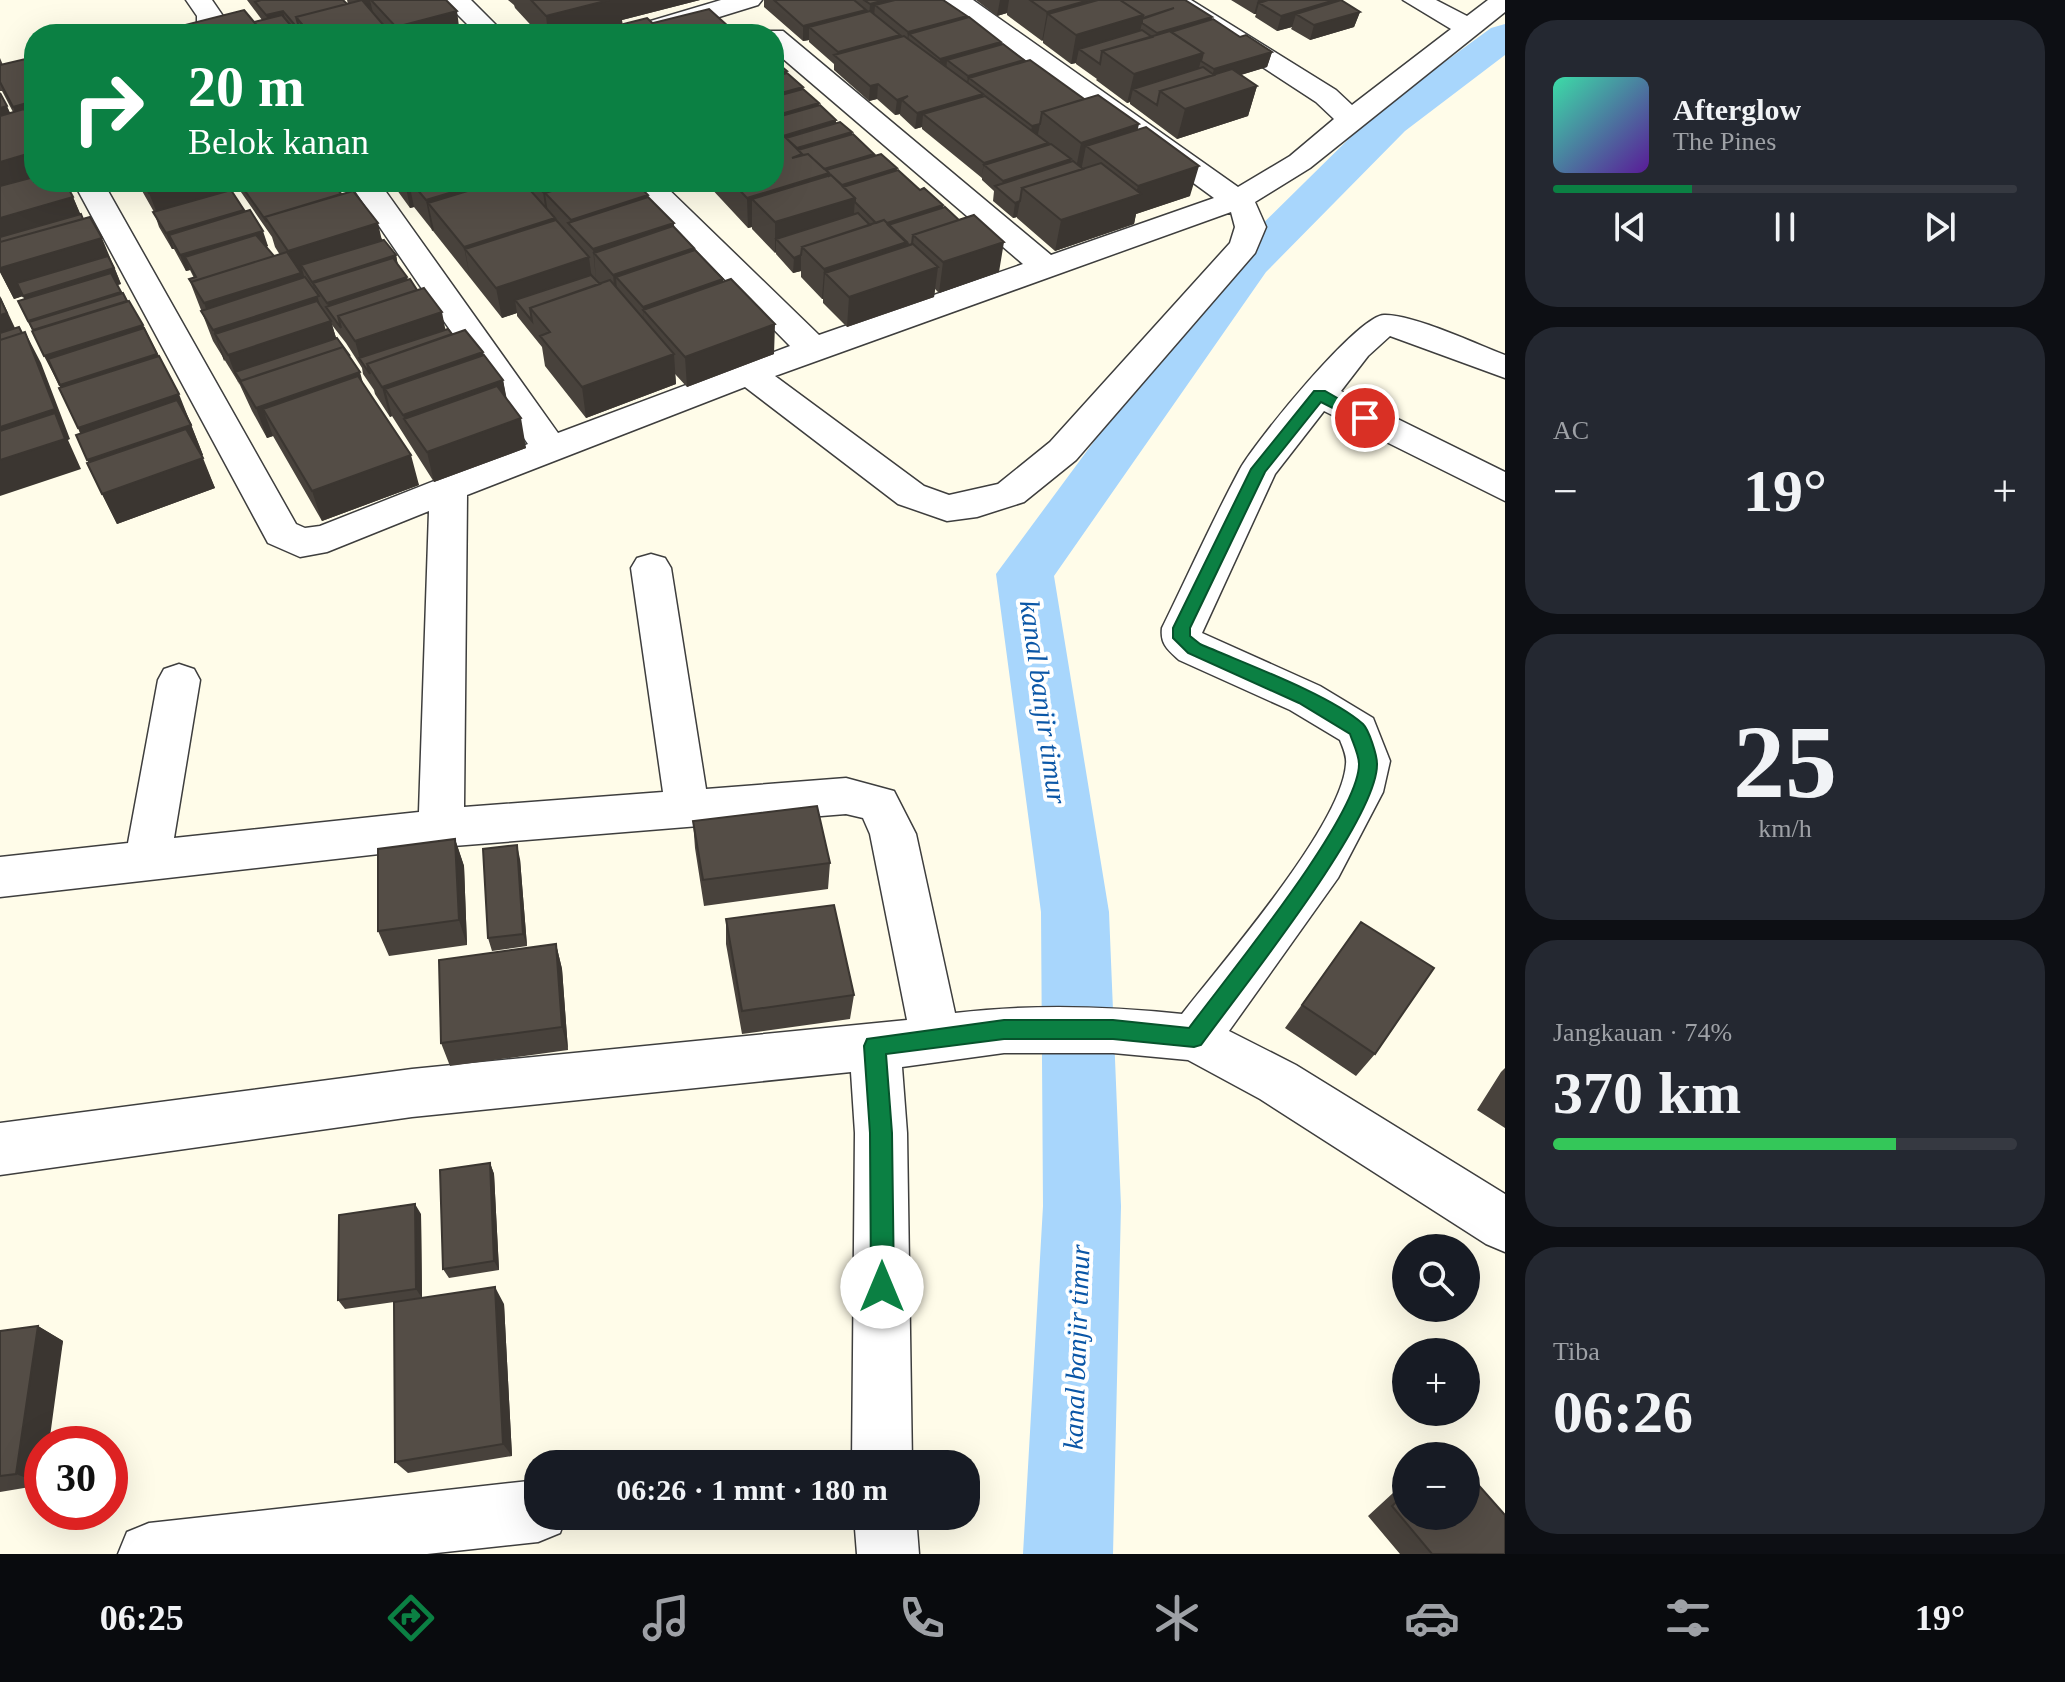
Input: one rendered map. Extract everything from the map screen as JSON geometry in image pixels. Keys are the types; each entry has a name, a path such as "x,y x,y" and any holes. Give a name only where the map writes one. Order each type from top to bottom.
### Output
{"street":[{"path":"199,0 210,16 211,24"},
{"path":"456,0 481,24"},
{"path":"750,374 911,495 947,508 1011,493 1063,451 1244,246 1253,229 1252,219 1237,200 956,0"},
{"path":"1173,0 1326,96 1351,120"},
{"path":"1416,0 1470,28"},
{"path":"86,192 282,533 300,543 327,538 448,488 552,451 813,349 1237,200 1300,162 1504,0"},
{"path":"669,24 742,2 761,24"},
{"path":"784,46 1047,268"},
{"path":"371,192 552,451"},
{"path":"654,192 813,349"},
{"path":"1194,1038 1337,841 1358,799 1368,764 1358,730 1305,698 1194,649 1181,638 1182,628 1210,564 1259,469 1356,348 1388,323 1505,367"},
{"path":"1319,394 1505,488"},
{"path":"441,828 448,488"},
{"path":"651,568 687,807"},
{"path":"148,860 179,680"},
{"path":"0,877 441,828 846,796 878,804 893,834 936,1039"},
{"path":"0,1149 412,1093 1004,1030 1113,1030 1194,1038 1278,1082 1505,1225"},
{"path":"875,1046 881,1133 882,1450"},
{"path":"149,1554 524,1513"},
{"path":"886,1530 888,1554"}],"building":[{"path":"343,0 347,4 296,17 298,24 294,24 283,11 266,15 255,2"},
{"path":"362,0 383,24 302,24 296,17"},
{"path":"371,0 446,0 457,11 407,24 393,24"},
{"path":"531,0 609,0 546,16"},
{"path":"774,0 854,0 866,10 803,26"},
{"path":"864,0 885,0 870,4"},
{"path":"895,0 943,0 967,16 908,32 875,5"},
{"path":"1030,0 1089,0 1047,12"},
{"path":"1098,0 1120,0 1143,15 1076,35 1048,14"},
{"path":"1120,0 1185,0 1212,17 1157,33 1142,23 1142,19 1174,8 1143,18"},
{"path":"1268,0 1335,0 1281,16 1259,3"},
{"path":"1341,0 1360,12 1314,25 1296,14"},
{"path":"709,9 726,24 654,24"},
{"path":"244,10 256,24 189,24"},
{"path":"870,11 900,35 838,52 809,27"},
{"path":"282,15 290,24 256,24 254,22"},
{"path":"969,17 1001,42 940,59 909,34"},
{"path":"647,18 653,24 623,24"},
{"path":"1213,19 1240,37 1246,35 1272,52 1214,69 1201,61 1203,53 1171,32"},
{"path":"1142,30 1152,37 1102,51 1100,64 1079,49"},
{"path":"1170,31 1203,53 1134,74 1102,51"},
{"path":"904,36 983,94 917,113 902,100 908,96 897,100 878,84 870,86 834,55"},
{"path":"1003,44 1024,60 968,76 947,60"},
{"path":"24,59 24,104 13,107 0,82 0,65"},
{"path":"1030,60 1084,99 1042,112 1040,124 1032,126 969,78"},
{"path":"1203,67 1214,75 1160,91 1157,105 1133,89"},
{"path":"1232,69 1257,86 1185,109 1160,91"},
{"path":"787,73 803,87 784,92 784,74"},
{"path":"803,89 819,103 784,113 784,94"},
{"path":"0,93 7,106 0,108"},
{"path":"1098,95 1139,124 1081,143 1042,112"},
{"path":"985,96 1048,143 984,163 923,114"},
{"path":"820,105 836,120 784,136 784,115"},
{"path":"24,109 24,155 0,162 0,116"},
{"path":"840,122 852,132 797,148 786,138"},
{"path":"1146,127 1199,166 1138,186 1086,146"},
{"path":"853,134 874,154 824,169 808,154 803,155 798,150"},
{"path":"784,136 802,154 792,158 808,154 829,173 784,187"},
{"path":"1051,144 1071,159 1003,181 984,165"},
{"path":"881,154 897,168 842,185 826,170"},
{"path":"1073,161 1083,169 1022,188 1020,201 1015,203 995,186"},
{"path":"1101,163 1141,194 1061,220 1022,188"},
{"path":"898,170 943,205 887,223 884,220 876,223 843,187"},
{"path":"831,175 855,198 775,222 752,199 784,192 784,189"},
{"path":"24,180 24,192 70,192 73,197 0,218 0,186"},
{"path":"224,192 232,192 244,210 166,233 153,212"},
{"path":"246,192 341,194 265,217 267,222"},
{"path":"354,192 378,223 288,251 265,217"},
{"path":"419,192 453,192 426,200"},
{"path":"464,192 532,192 555,218 464,247 428,203"},
{"path":"645,192 648,195 571,220 545,193"},
{"path":"741,192 767,192 747,198"},
{"path":"648,197 674,223 593,249 568,223"},
{"path":"945,207 959,220 913,235 912,244 909,245 888,225"},
{"path":"250,210 263,231 180,255 169,235"},
{"path":"858,213 870,225 802,247 801,255 794,258 776,239"},
{"path":"81,214 83,219 0,242 0,237"},
{"path":"974,215 1004,242 943,262 913,235"},
{"path":"90,217 102,238 0,268 0,242"},
{"path":"556,220 589,257 496,288 465,249"},
{"path":"884,220 907,242 824,269 802,247"},
{"path":"673,226 694,248 613,275 594,253"},
{"path":"256,235 274,256 191,282 189,279 196,277 185,257"},
{"path":"384,240 396,255 312,282 301,265"},
{"path":"913,244 938,267 849,297 825,273"},
{"path":"695,250 723,279 643,307 616,277"},
{"path":"287,252 301,273 204,303 191,282"},
{"path":"108,256 114,268 23,296 17,283"},
{"path":"393,258 407,277 327,303 313,283"},
{"path":"111,273 121,292 28,321 18,301"},
{"path":"591,275 600,284 530,308 532,321 515,300"},
{"path":"305,277 319,296 213,330 201,311"},
{"path":"410,279 417,290 338,316 341,328 326,307"},
{"path":"731,279 775,324 685,357 643,310"},
{"path":"610,280 674,354 582,387 540,336 550,332 530,308"},
{"path":"424,288 442,312 355,341 338,316"},
{"path":"123,293 127,301 33,330 29,322"},
{"path":"0,298 7,313 0,315"},
{"path":"129,301 143,325 44,356 32,331"},
{"path":"317,301 331,321 228,355 215,334"},
{"path":"19,327 22,333 0,340 0,333"},
{"path":"144,328 157,354 60,385 48,359"},
{"path":"448,329 452,334 367,364 370,374 359,358"},
{"path":"465,330 483,352 382,387 367,364"},
{"path":"25,332 55,409 0,427 0,340"},
{"path":"337,338 350,356 343,347 241,381 235,372"},
{"path":"343,347 360,372 256,408 240,381"},
{"path":"484,355 503,380 403,415 385,389"},
{"path":"159,356 179,394 78,428 59,388"},
{"path":"358,376 411,455 312,491 263,409"},
{"path":"497,386 521,418 427,452 404,419"},
{"path":"177,400 191,425 87,460 76,435"},
{"path":"55,413 65,439 0,460 0,431"},
{"path":"186,429 203,458 102,494 87,463"},
{"path":"817,806 830,863 703,880 693,821"},
{"path":"455,839 459,920 378,931 378,849"},
{"path":"517,845 523,934 488,938 483,849"},
{"path":"834,905 854,995 742,1011 726,919"},
{"path":"1361,922 1434,968 1375,1054 1302,1005"},
{"path":"556,944 562,1027 441,1043 439,960"},
{"path":"490,1163 494,1261 443,1269 440,1170"},
{"path":"415,1204 416,1289 338,1300 339,1215"},
{"path":"495,1287 503,1444 395,1462 394,1302"},
{"path":"38,1326 16,1474 0,1476 0,1331"},
{"path":"1480,1487 1505,1515 1505,1554 1432,1554 1412,1530 1480,1530"}],"waterway":[{"name":"kanal banjir timur","path":"1068,1554 1082,1206 1075,912 1025,574 1250,262 1390,122 1505,36"}],"route":[{"path":"882,1287 881,1133 875,1046 1004,1030 1113,1030 1194,1038 1337,841 1358,799 1368,764 1358,730 1305,698 1194,649 1181,638 1182,628 1210,564 1259,469 1319,394 1365,418"}]}
